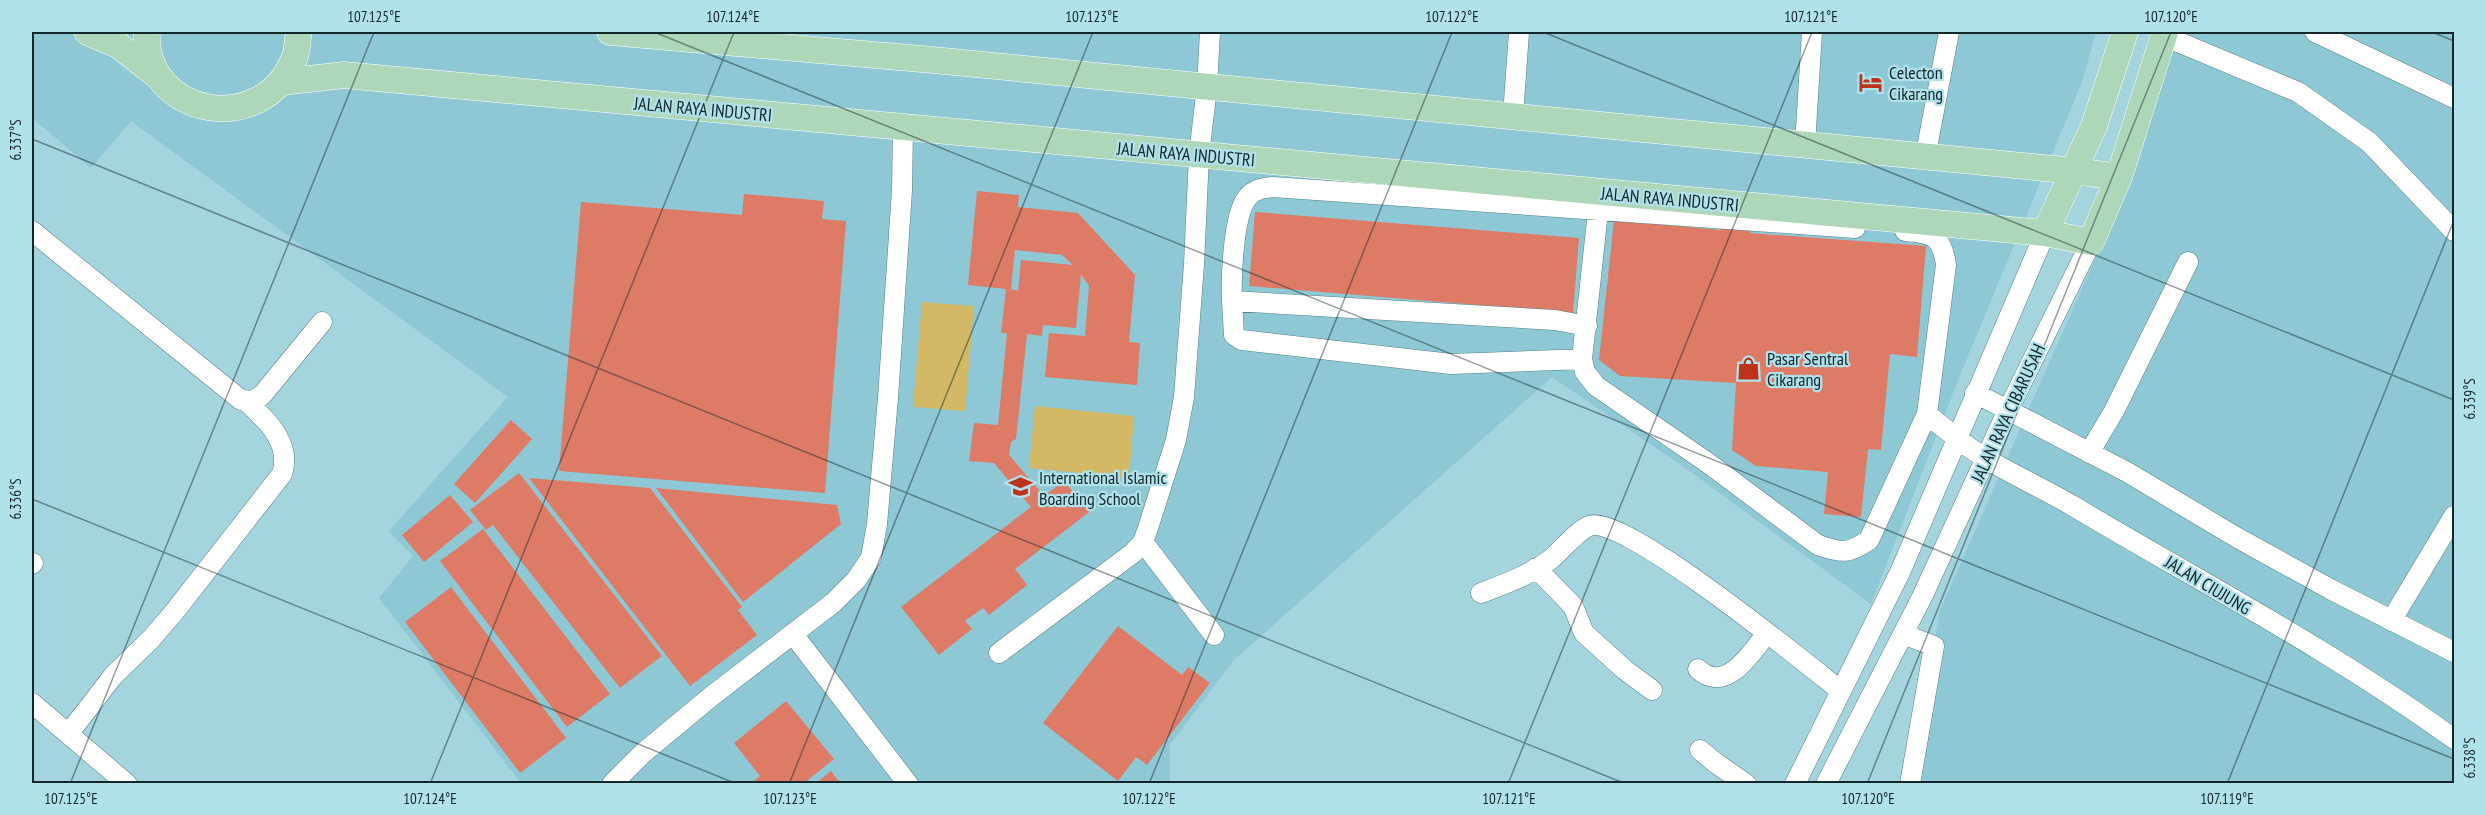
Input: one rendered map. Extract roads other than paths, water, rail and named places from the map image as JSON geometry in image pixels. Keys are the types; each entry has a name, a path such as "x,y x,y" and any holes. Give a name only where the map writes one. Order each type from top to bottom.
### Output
{"main road":[{"path":"87,32 118,45 161,78 177,95 198,105 221,110 244,107 264,97 282,82 295,58 299,32"},
{"path":"147,32 150,58 161,78"},
{"path":"610,32 933,60 2119,177"},
{"name":"JALAN RAYA CIBARUSAH","path":"2045,233 2094,126 2125,32"},
{"name":"JALAN RAYA CIBARUSAH","path":"2091,242 2119,177 2165,34"},
{"name":"JALAN RAYA INDUSTRI","path":"282,82 344,75 1199,155 1599,201 2045,233 2091,242"}],"street":[{"path":"999,653 1143,542 1176,440 1188,361 1199,155 1207,87 1210,32"},
{"path":"1513,116 1519,32"},
{"path":"1805,145 1812,32"},
{"path":"1925,158 1949,32"},
{"path":"2316,32 2350,39 2454,98"},
{"path":"2165,34 2298,92 2369,142 2454,231"},
{"path":"612,783 666,734 849,589 871,558 877,524 888,398 903,128"},
{"path":"1582,359 1451,364 1242,340 1234,335 1232,328 1231,276 1239,213 1247,198 1257,189 1273,187 1599,201 1929,234 1939,240 1946,265 1927,414 1869,540 1853,551 1834,551 1818,545 1708,463 1596,386 1585,372 1582,359 1599,201"},
{"path":"32,231 241,400 254,401 263,394 322,322"},
{"name":"JALAN RAYA CIBARUSAH","path":"1795,783 1901,570 2045,233"},
{"name":"JALAN RAYA CIBARUSAH","path":"1826,783 1903,634 2008,410 2091,242"},
{"path":"2089,453 2115,411 2188,262"},
{"path":"1232,301 1555,320 1587,326"},
{"path":"1976,393 2136,477 2280,562 2454,652"},
{"path":"69,733 113,676 152,639 282,474 285,465 277,434 268,421 248,402"},
{"name":"JALAN CIUJUNG","path":"1927,414 1986,459 2041,487 2274,624 2454,739"},
{"path":"2391,621 2454,516"},
{"path":"1481,593 1515,580 1549,560 1588,526 1598,524 1609,526 1626,534 1688,574 1841,691"},
{"path":"1143,542 1214,635"},
{"path":"1536,568 1573,606 1584,633 1625,670 1652,690"},
{"path":"1698,669 1707,677 1724,677 1739,666 1767,633"},
{"path":"793,634 908,783"},
{"path":"1903,634 1934,646 1910,783"},
{"path":"32,703 127,783"},
{"path":"1700,750 1746,783"}],"place":[{"name":"Celecton Cikarang","path":"1871,82"},
{"name":"Pasar Sentral Cikarang","path":"1749,368"},
{"name":"International Islamic Boarding School","path":"1021,487"}]}
